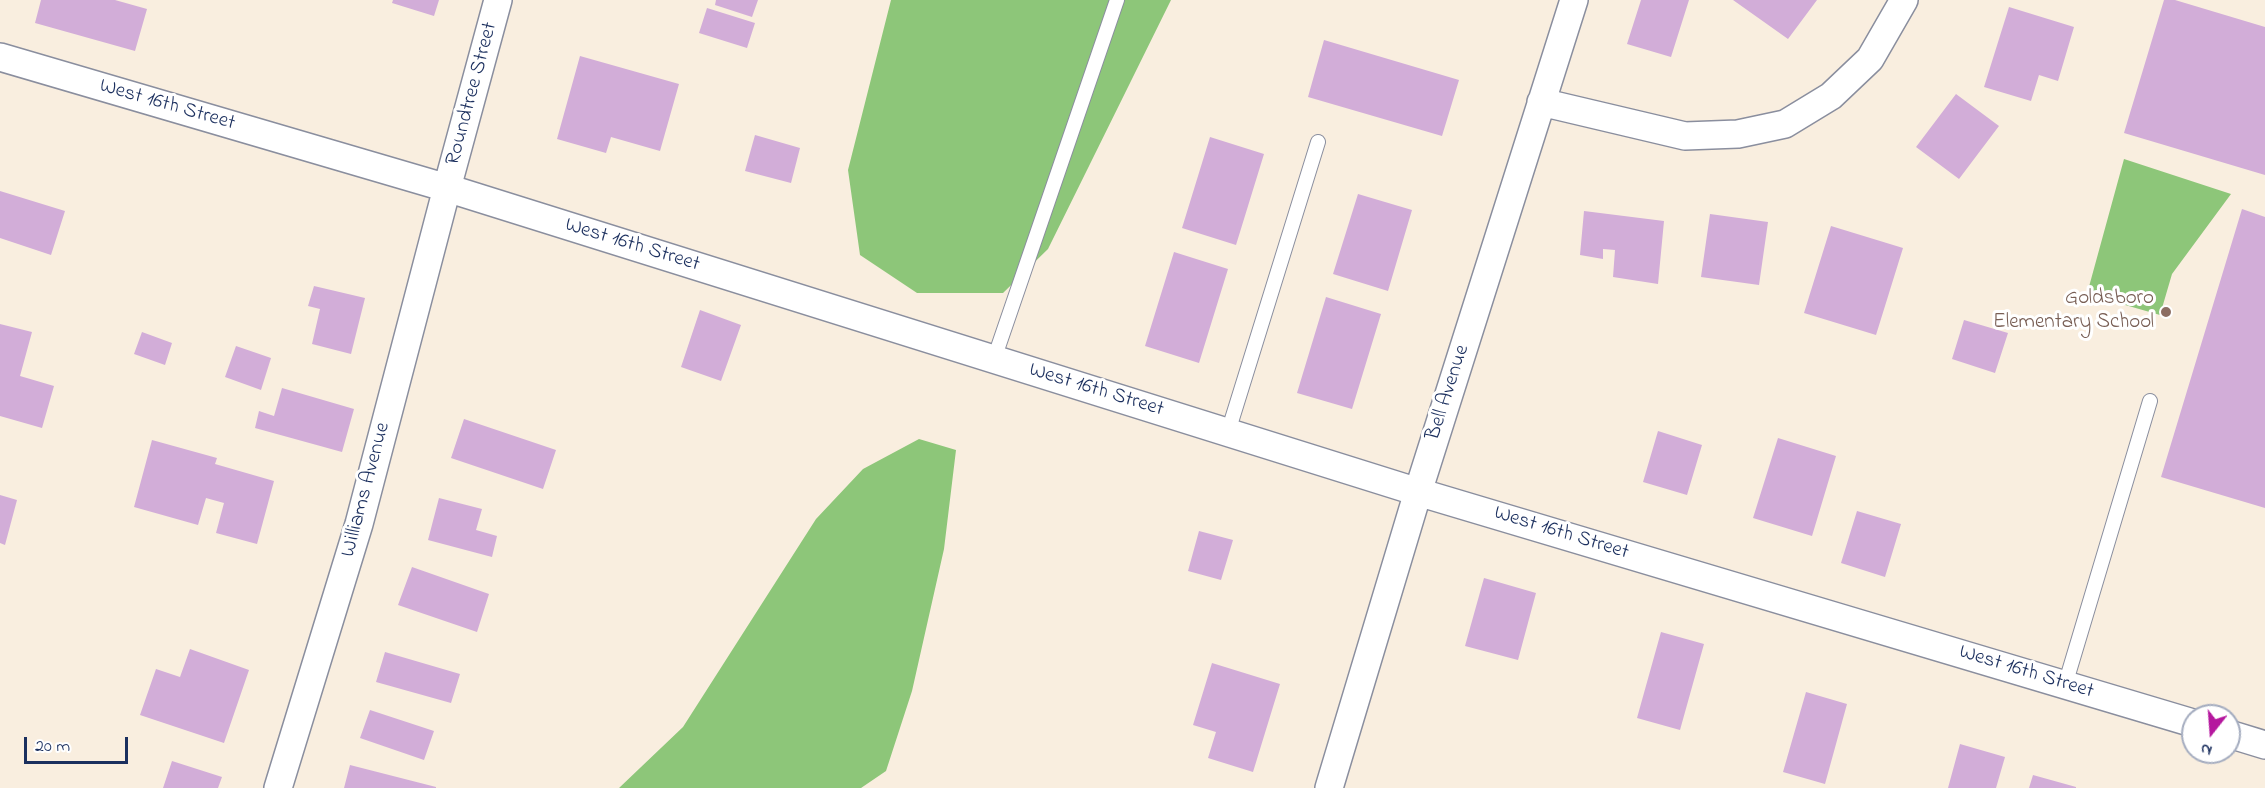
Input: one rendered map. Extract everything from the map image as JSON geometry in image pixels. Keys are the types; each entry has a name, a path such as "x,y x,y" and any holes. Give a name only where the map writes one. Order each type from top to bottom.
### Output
{"street":[{"name":"Roundtree Street","path":"447,188 498,0"},
{"name":"Bell Avenue","path":"1329,788 1418,492 1574,0"},
{"path":"1541,102 1685,136 1738,135 1785,124 1831,96 1870,59 1904,0"},
{"name":"West 16th Street","path":"0,57 447,188 1418,492 2181,719"},
{"name":"Williams Avenue","path":"278,788 359,524 447,188"},
{"path":"2241,738 2265,745"}],"lane":[{"path":"994,359 1118,0"},
{"path":"1228,432 1318,142"},
{"path":"2065,685 2150,401"}],"green space":[{"path":"891,0 1171,0 1048,249 1003,293 917,293 860,255 848,170"},
{"path":"2124,159 2231,194 2172,274 2160,315 2087,294"},
{"path":"919,439 956,450 944,549 912,691 886,771 861,788 619,788 683,727 816,519 863,469"}],"building":[{"path":"41,0 115,0 147,9 135,51 35,23"},
{"path":"393,0 439,0 434,16 392,3"},
{"path":"716,0 758,0 752,17 715,5"},
{"path":"1641,0 1689,0 1671,57 1627,44"},
{"path":"1733,0 1817,0 1788,39"},
{"path":"2164,0 2175,0 2265,27 2265,175 2124,133"},
{"path":"2009,7 2074,27 2058,81 2039,75 2031,101 1984,87"},
{"path":"707,8 755,23 747,48 699,33"},
{"path":"1324,40 1459,80 1442,136 1308,97"},
{"path":"580,56 679,84 660,151 611,137 606,153 557,139"},
{"path":"1956,94 1999,126 1959,179 1916,147"},
{"path":"755,135 800,148 791,183 745,171"},
{"path":"1210,137 1264,154 1236,245 1182,228"},
{"path":"0,191 65,211 51,255 0,238"},
{"path":"1358,194 1412,210 1388,291 1333,274"},
{"path":"2242,209 2265,217 2265,508 2161,477"},
{"path":"1584,211 1664,221 1658,284 1613,277 1615,250 1603,249 1603,259 1580,255"},
{"path":"1710,214 1768,222 1759,285 1701,277"},
{"path":"1831,226 1903,248 1876,335 1804,313"},
{"path":"1174,252 1228,269 1199,363 1145,346"},
{"path":"314,286 365,298 351,354 312,344 320,309 308,306"},
{"path":"1326,297 1381,314 1352,409 1297,393"},
{"path":"700,310 741,325 721,381 681,367"},
{"path":"1964,320 2008,333 1995,373 1952,359"},
{"path":"0,324 32,332 20,376 54,386 42,428 0,416"},
{"path":"142,332 172,343 165,365 134,354"},
{"path":"236,346 271,358 261,390 225,377"},
{"path":"282,388 354,409 342,452 255,428 259,411 274,416"},
{"path":"464,419 556,450 543,489 451,458"},
{"path":"1658,431 1702,445 1687,495 1643,482"},
{"path":"1778,438 1836,456 1812,536 1753,518"},
{"path":"152,440 217,458 215,464 274,481 257,544 216,533 224,503 206,498 198,525 134,507"},
{"path":"0,495 17,500 5,545 0,543"},
{"path":"439,498 482,509 476,530 497,536 492,557 428,540"},
{"path":"1857,511 1901,524 1885,577 1841,563"},
{"path":"1199,531 1233,540 1221,580 1188,571"},
{"path":"412,567 489,594 477,632 398,605"},
{"path":"1484,578 1536,593 1518,660 1465,646"},
{"path":"1661,632 1704,644 1680,730 1637,718"},
{"path":"190,649 249,670 224,743 140,715 156,669 180,677"},
{"path":"385,652 460,674 451,703 376,682"},
{"path":"1212,663 1280,684 1253,772 1208,758 1216,732 1193,725"},
{"path":"1806,692 1847,704 1825,784 1783,772"},
{"path":"370,710 434,731 424,760 360,738"},
{"path":"1960,744 2005,757 1996,788 1948,788"},
{"path":"172,761 222,777 218,788 163,788"},
{"path":"350,765 436,787 436,788 344,788"},
{"path":"2033,775 2076,787 2076,788 2029,788"}],"place":[{"name":"Goldsboro Elementary School","path":"2166,312"}]}
